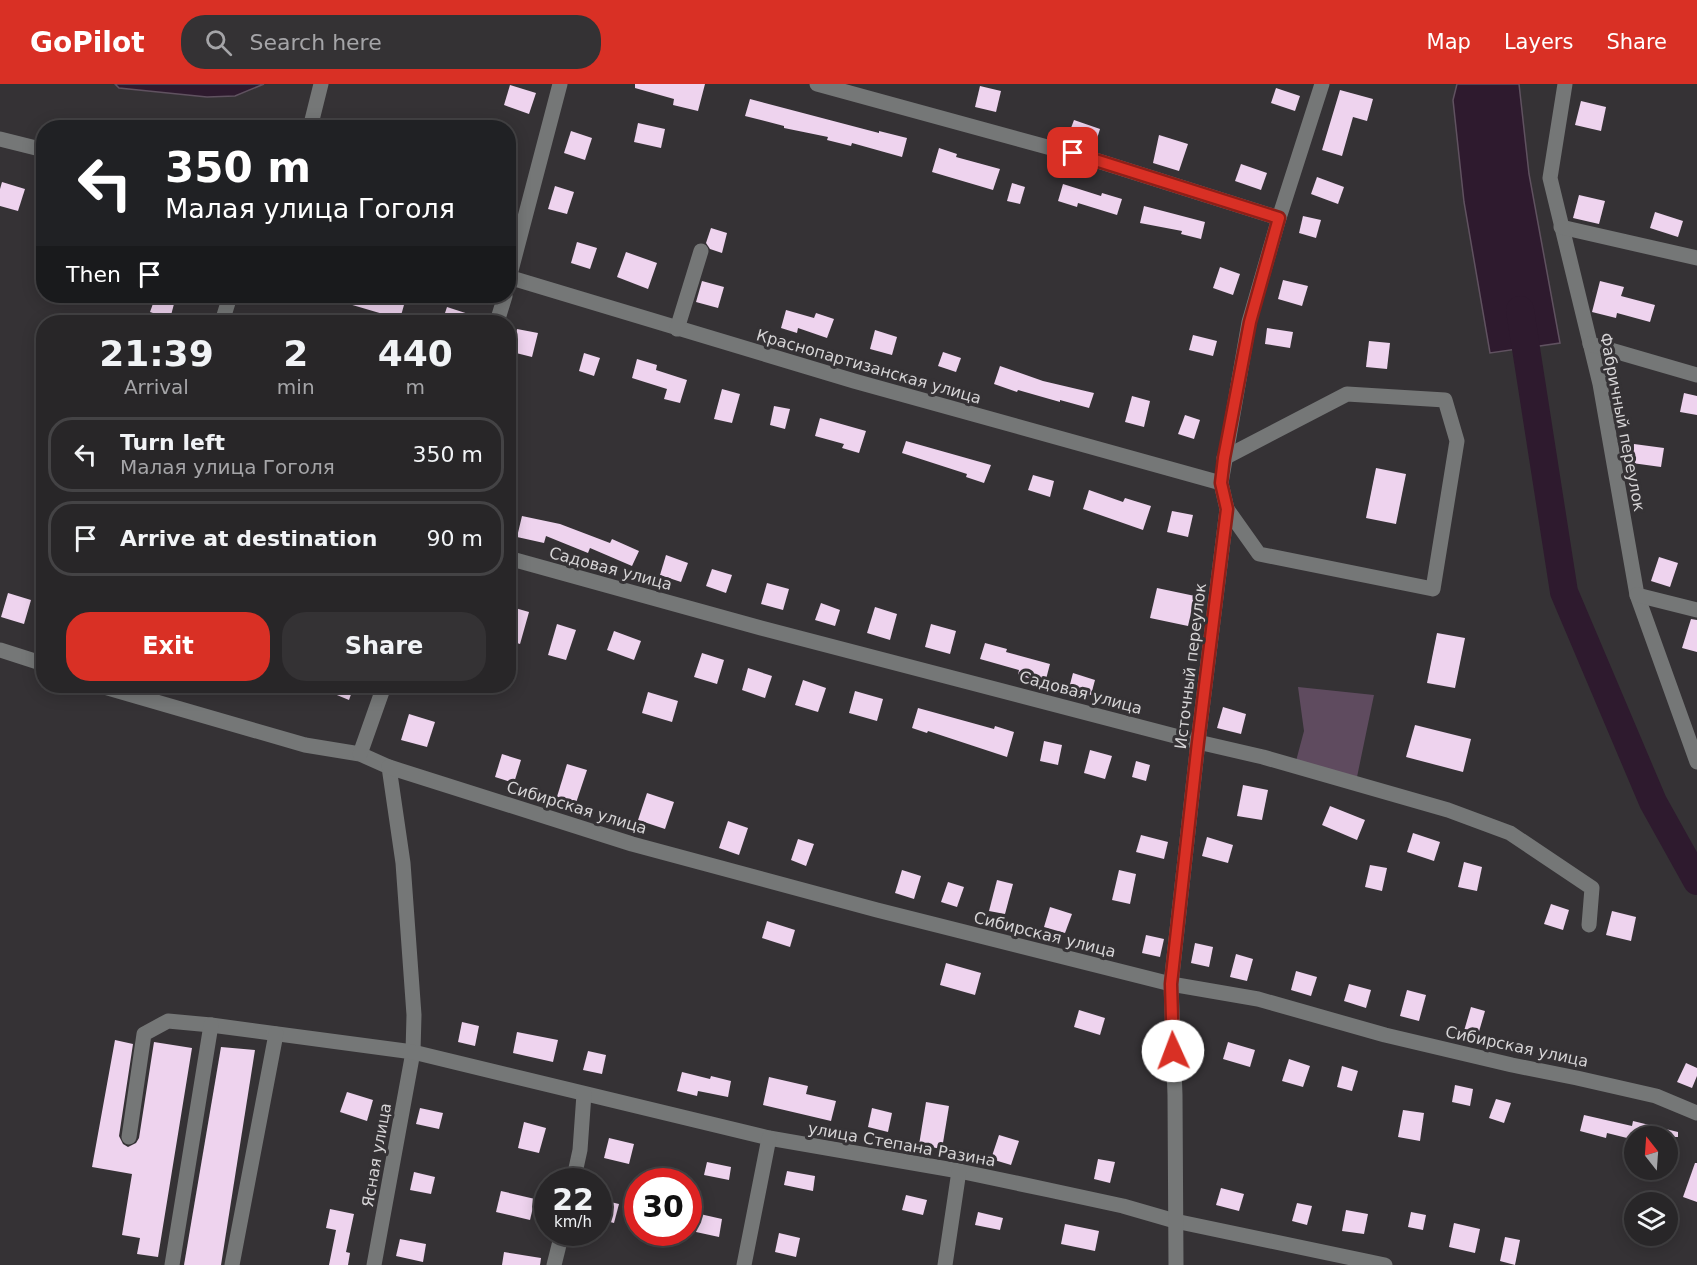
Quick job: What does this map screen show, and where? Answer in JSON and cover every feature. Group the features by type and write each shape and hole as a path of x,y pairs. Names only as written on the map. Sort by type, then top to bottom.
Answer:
{"street":[{"path":"312,120 321,84"},
{"path":"516,252 560,84"},
{"path":"817,84 1095,160 1279,218"},
{"name":"Источный переулок","path":"1176,1265 1175,1095 1171,984 1227,509 1221,483 1224,458 1250,322 1279,218 1322,84"},
{"name":"Фабричный переулок","path":"1565,84 1550,178 1600,384 1637,595 1697,762"},
{"path":"0,139 36,148"},
{"path":"1561,227 1697,258"},
{"path":"677,329 701,251"},
{"name":"Краснопартизанская улица","path":"516,281 866,384 1221,483"},
{"path":"1590,344 1697,375"},
{"path":"1224,458 1347,394 1445,400 1457,441 1433,589 1259,554 1227,509"},
{"name":"Садовая улица","path":"516,560 750,625 1263,757 1448,810 1510,833 1592,888 1589,925"},
{"path":"1637,595 1697,610"},
{"path":"0,650 36,660"},
{"name":"Сибирская улица","path":"125,693 304,745 360,754 389,767 632,844 877,910 1171,984 1258,999 1385,1035 1656,1096 1697,1113"},
{"path":"360,754 382,693"},
{"name":"Ясная улица","path":"374,1265 413,1052 414,1015 403,863 389,767"},
{"name":"улица Степана Разина","path":"129,1137 144,1034 168,1021 211,1025 413,1052 769,1138 959,1171 1123,1206 1175,1221 1385,1265"},
{"path":"172,1265 211,1025"},
{"path":"232,1265 276,1034"},
{"path":"576,1168 580,1150 584,1094"},
{"path":"744,1265 769,1138"},
{"path":"945,1265 959,1171"},
{"path":"554,1265 558,1246"}],"shaded area":[{"path":"115,84 264,84 235,96 207,97 119,88"},
{"path":"1457,84 1519,84 1529,174 1560,343 1490,353 1464,202 1453,100"},
{"path":"1298,687 1374,695 1357,777 1296,761 1304,731"}],"building":[{"path":"635,84 705,84 698,111 673,105 674,99 635,88"},
{"path":"510,85 536,93 529,114 504,105"},
{"path":"980,86 1001,91 996,112 975,107"},
{"path":"1276,88 1300,96 1295,111 1271,103"},
{"path":"1340,90 1373,99 1367,121 1353,117 1342,156 1322,150"},
{"path":"750,99 879,133 879,131 907,138 902,157 852,143 851,146 827,140 828,137 784,128 784,126 745,116"},
{"path":"1581,101 1606,107 1601,131 1575,125"},
{"path":"1074,120 1100,129 1095,145 1068,136"},
{"path":"638,123 665,129 661,148 634,142"},
{"path":"571,131 592,138 585,160 564,153"},
{"path":"1159,135 1188,144 1179,171 1153,163"},
{"path":"939,148 957,154 956,157 1000,169 993,190 932,172"},
{"path":"1241,164 1267,173 1261,190 1235,181"},
{"path":"1317,177 1344,187 1338,204 1311,194"},
{"path":"2,182 25,189 18,211 0,206"},
{"path":"1012,183 1025,187 1020,204 1007,201"},
{"path":"1063,184 1101,196 1102,193 1122,199 1117,215 1078,203 1077,207 1058,201"},
{"path":"555,186 574,192 567,214 548,209"},
{"path":"1579,195 1605,201 1599,224 1573,218"},
{"path":"1144,206 1205,222 1201,239 1181,234 1182,231 1140,223"},
{"path":"1655,212 1683,221 1678,237 1650,228"},
{"path":"1303,216 1321,220 1316,238 1299,233"},
{"path":"711,228 727,233 722,253 710,249 706,243"},
{"path":"577,242 597,248 590,269 571,263"},
{"path":"626,252 657,263 648,289 617,277"},
{"path":"1220,267 1240,274 1233,295 1213,288"},
{"path":"1283,280 1308,286 1302,306 1278,299"},
{"path":"702,281 724,287 718,308 696,302"},
{"path":"1600,281 1624,287 1621,296 1655,305 1650,322 1617,313 1616,318 1592,312"},
{"path":"153,303 174,304 171,315 150,312"},
{"path":"346,303 405,303 401,315 386,315"},
{"path":"447,307 472,315 444,315"},
{"path":"786,310 814,318 816,313 834,319 827,338 798,328 797,333 781,328"},
{"path":"1267,328 1293,332 1290,348 1265,344"},
{"path":"517,329 538,333 532,357 516,353"},
{"path":"875,330 897,337 892,355 870,349"},
{"path":"1193,335 1217,341 1213,356 1189,350"},
{"path":"1369,341 1390,343 1387,369 1366,367"},
{"path":"943,352 961,358 956,372 938,366"},
{"path":"584,353 600,358 594,376 579,371"},
{"path":"637,359 657,365 656,370 687,380 680,403 664,399 667,389 632,378"},
{"path":"1000,366 1043,381 1094,393 1089,408 1018,390 1017,392 994,384"},
{"path":"722,389 740,394 732,423 714,419"},
{"path":"1684,393 1697,396 1697,415 1680,412"},
{"path":"1132,396 1150,401 1144,427 1125,422"},
{"path":"774,406 790,409 785,429 770,425"},
{"path":"1185,415 1200,420 1194,439 1178,434"},
{"path":"820,418 866,431 859,453 842,448 844,444 815,436"},
{"path":"906,441 991,465 984,483 966,477 967,474 902,453"},
{"path":"1634,444 1664,448 1661,467 1632,463"},
{"path":"1376,468 1406,474 1396,524 1366,518"},
{"path":"1033,475 1054,481 1050,497 1028,490"},
{"path":"1089,490 1123,502 1125,498 1151,506 1143,530 1083,509"},
{"path":"1172,511 1193,515 1188,537 1167,532"},
{"path":"522,516 560,524 610,543 612,539 639,551 632,566 590,548 588,553 546,536 544,543 517,537"},
{"path":"666,555 688,563 681,582 660,575"},
{"path":"1659,557 1678,563 1670,587 1651,581"},
{"path":"712,569 732,575 726,593 706,586"},
{"path":"767,583 789,589 783,610 761,604"},
{"path":"1157,588 1195,596 1188,626 1150,618"},
{"path":"8,593 31,600 24,624 1,617"},
{"path":"821,603 840,610 835,626 815,620"},
{"path":"875,607 897,614 890,640 867,633"},
{"path":"516,608 529,612 520,644 516,643"},
{"path":"1691,619 1697,620 1697,652 1682,648"},
{"path":"557,624 576,630 566,660 548,655"},
{"path":"931,624 956,631 950,654 925,647"},
{"path":"614,631 641,641 634,660 607,650"},
{"path":"1437,633 1465,638 1455,688 1427,683"},
{"path":"985,643 1007,649 1006,652 1050,664 1045,683 1018,675 1019,670 980,659"},
{"path":"702,653 724,660 717,684 694,677"},
{"path":"748,668 772,676 765,698 742,690"},
{"path":"1073,673 1095,680 1091,695 1069,688"},
{"path":"803,680 826,688 818,712 795,705"},
{"path":"855,691 883,699 877,721 849,713"},
{"path":"648,692 678,701 672,722 642,713"},
{"path":"332,693 352,693 349,700"},
{"path":"1223,707 1246,714 1241,734 1217,728"},
{"path":"918,708 994,729 995,726 1014,732 1007,757 928,731 927,733 912,728"},
{"path":"409,714 435,722 427,747 401,740"},
{"path":"1415,725 1471,739 1463,772 1406,757"},
{"path":"1044,741 1062,745 1058,765 1040,761"},
{"path":"1090,750 1112,756 1105,779 1084,773"},
{"path":"502,754 521,760 514,783 495,777"},
{"path":"1136,761 1150,765 1146,781 1132,777"},
{"path":"567,764 587,770 575,806 556,800"},
{"path":"1243,785 1268,790 1262,820 1237,816"},
{"path":"647,793 674,802 665,829 638,820"},
{"path":"1330,806 1365,820 1357,840 1322,825"},
{"path":"728,821 748,828 739,855 719,848"},
{"path":"1413,833 1440,842 1434,861 1407,852"},
{"path":"1141,835 1168,842 1164,859 1136,852"},
{"path":"1207,837 1233,845 1228,863 1202,856"},
{"path":"798,839 814,844 806,866 791,860"},
{"path":"1464,862 1482,867 1477,891 1458,887"},
{"path":"1370,865 1387,868 1382,891 1365,887"},
{"path":"902,870 921,876 914,899 895,893"},
{"path":"1119,870 1136,874 1130,904 1112,900"},
{"path":"997,880 1013,884 1005,914 989,911"},
{"path":"948,882 964,887 957,907 941,902"},
{"path":"1551,904 1569,910 1563,930 1544,924"},
{"path":"1050,907 1072,914 1065,933 1044,927"},
{"path":"1612,911 1636,917 1631,941 1606,935"},
{"path":"767,921 795,930 790,947 762,938"},
{"path":"1146,935 1164,939 1160,957 1142,953"},
{"path":"1195,943 1213,947 1209,967 1191,963"},
{"path":"1236,954 1253,959 1247,981 1230,977"},
{"path":"946,963 981,973 975,995 940,985"},
{"path":"1296,971 1317,977 1311,996 1291,990"},
{"path":"1349,984 1371,990 1366,1008 1344,1001"},
{"path":"1407,990 1426,995 1419,1021 1400,1016"},
{"path":"1471,1007 1485,1011 1478,1035 1464,1031"},
{"path":"1079,1010 1105,1018 1100,1035 1074,1027"},
{"path":"462,1022 479,1026 475,1046 458,1042"},
{"path":"517,1032 558,1040 553,1062 513,1053"},
{"path":"115,1040 133,1044 119,1136 123,1144 128,1147 136,1143 139,1138 154,1042 192,1048 158,1257 137,1254 140,1238 122,1235 132,1174 92,1167"},
{"path":"1228,1042 1255,1050 1250,1067 1223,1059"},
{"path":"221,1047 255,1050 221,1265 184,1265"},
{"path":"588,1051 606,1055 602,1074 583,1070"},
{"path":"1289,1059 1310,1066 1303,1087 1282,1081"},
{"path":"1686,1063 1697,1068 1697,1076 1692,1088 1677,1082"},
{"path":"1342,1066 1358,1071 1352,1091 1337,1087"},
{"path":"682,1072 710,1079 711,1076 731,1081 728,1097 698,1091 697,1096 677,1091"},
{"path":"769,1077 808,1086 806,1094 836,1101 831,1121 763,1105"},
{"path":"1455,1085 1473,1089 1470,1106 1452,1102"},
{"path":"347,1092 373,1100 367,1121 340,1112"},
{"path":"1496,1099 1511,1103 1504,1123 1489,1118"},
{"path":"926,1102 949,1106 942,1149 919,1145"},
{"path":"420,1108 443,1113 439,1129 416,1124"},
{"path":"872,1108 892,1113 888,1132 868,1127"},
{"path":"1403,1110 1424,1113 1420,1141 1398,1137"},
{"path":"1584,1115 1632,1126 1624,1126 1624,1137 1607,1133 1606,1138 1580,1131"},
{"path":"1633,1121 1653,1126 1632,1126"},
{"path":"524,1122 546,1128 539,1153 518,1148"},
{"path":"999,1135 1019,1141 1011,1165 991,1159"},
{"path":"609,1138 634,1144 629,1164 604,1158"},
{"path":"1098,1159 1115,1162 1110,1183 1094,1179"},
{"path":"707,1162 731,1167 729,1180 704,1175"},
{"path":"1695,1163 1697,1163 1697,1202 1683,1197"},
{"path":"787,1171 815,1176 813,1191 784,1185"},
{"path":"414,1172 435,1177 431,1194 410,1190"},
{"path":"1221,1188 1244,1194 1239,1211 1216,1205"},
{"path":"501,1191 534,1199 530,1220 496,1212"},
{"path":"906,1195 927,1200 923,1215 902,1210"},
{"path":"612,1202 619,1204 614,1223 612,1222"},
{"path":"1297,1203 1312,1206 1307,1225 1292,1221"},
{"path":"330,1209 354,1214 346,1252 350,1253 348,1265 329,1265 336,1230 326,1228"},
{"path":"1346,1210 1368,1214 1364,1234 1342,1231"},
{"path":"978,1212 1003,1218 1000,1230 975,1225"},
{"path":"1411,1212 1426,1215 1423,1230 1408,1227"},
{"path":"702,1214 722,1219 719,1237 702,1233"},
{"path":"1454,1223 1480,1229 1475,1253 1449,1247"},
{"path":"1065,1224 1099,1231 1095,1251 1061,1244"},
{"path":"779,1233 800,1238 796,1257 775,1252"},
{"path":"1505,1237 1520,1240 1515,1265 1500,1261"},
{"path":"400,1239 426,1244 423,1262 396,1256"},
{"path":"504,1252 541,1258 540,1265 502,1265"}],"waterway":[{"path":"1520,310 1564,592 1653,802 1697,881"}],"route":[{"path":"1073,153 1279,218 1250,322 1224,458 1221,483 1227,509 1171,984 1173,1051"}]}
